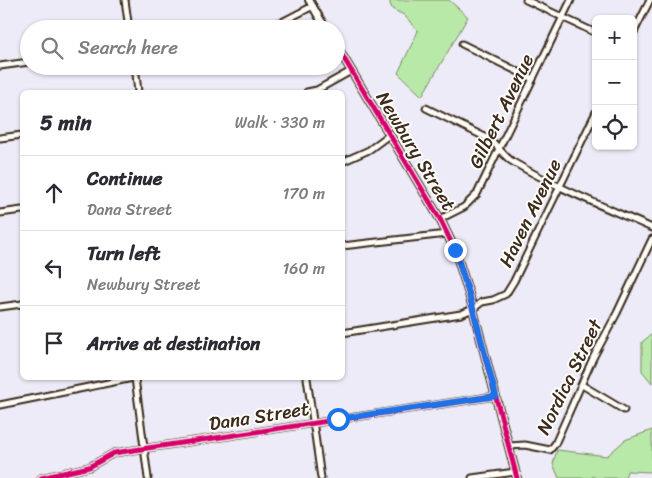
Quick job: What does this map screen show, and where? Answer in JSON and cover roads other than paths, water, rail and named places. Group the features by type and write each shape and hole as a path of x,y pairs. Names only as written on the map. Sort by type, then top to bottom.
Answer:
{"street":[{"path":"125,0 128,20"},
{"path":"526,0 592,31"},
{"name":"Gilbert Avenue","path":"440,219 464,208 473,200 571,0"},
{"path":"637,26 650,0"},
{"path":"285,20 311,3 321,20"},
{"path":"462,44 533,79"},
{"name":"Newbury Street","path":"345,61 440,219 455,250 473,309 516,475"},
{"path":"0,66 20,63"},
{"path":"345,74 351,71"},
{"path":"136,75 138,90"},
{"path":"317,90 344,75"},
{"path":"426,108 488,138 512,161 560,186 652,228"},
{"name":"Haven Avenue","path":"345,333 461,314 473,309 482,302 493,300 506,294 592,120"},
{"path":"0,138 20,135"},
{"path":"345,161 369,150 389,135"},
{"path":"0,213 20,210"},
{"path":"345,246 447,234"},
{"name":"Nordica Street","path":"509,446 525,445 550,450 555,444 593,358 620,307 652,239"},
{"path":"0,307 20,304"},
{"path":"0,405 124,380"},
{"path":"134,380 148,478"},
{"path":"307,380 321,478"},
{"path":"582,385 624,410"},
{"name":"Dana Street","path":"41,478 89,467 114,453 496,396"},
{"path":"472,478 516,475"}]}
